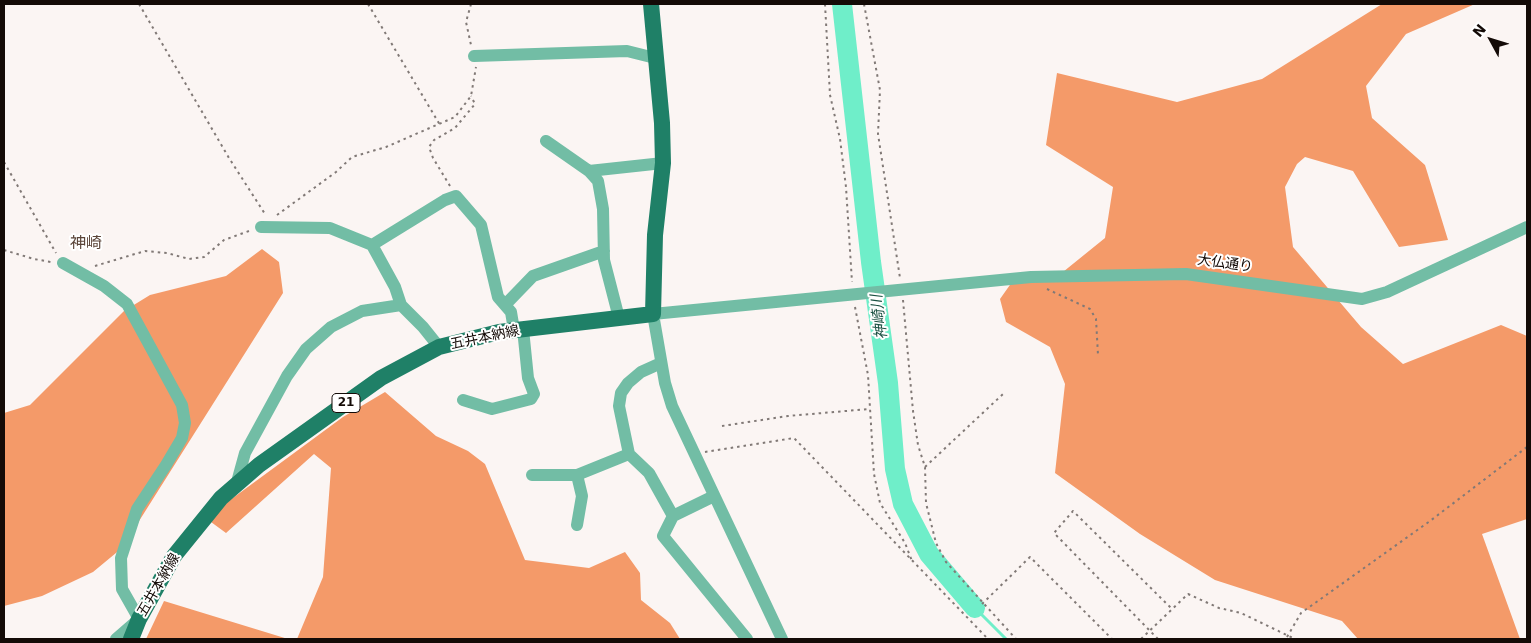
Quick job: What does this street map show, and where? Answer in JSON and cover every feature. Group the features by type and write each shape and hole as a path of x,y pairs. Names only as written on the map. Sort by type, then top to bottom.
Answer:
{"main road":[{"path":"651,4 663,163 655,235 653,314"},
{"name":"五井本納線","path":"131,639 139,619 174,556 203,518 237,482 382,378 439,347 518,330 653,314"}],"street":[{"path":"474,56 626,51 656,58"},
{"path":"546,142 589,171 598,181 603,209 604,260 618,318"},
{"path":"589,171 663,163"},
{"path":"372,245 445,200 456,196 481,225 498,297 510,312 518,330 528,378 534,394 531,399 492,409 463,400"},
{"path":"265,224 330,228 372,245 395,286 401,306 423,327 439,347"},
{"name":"大仏通り","path":"653,314 902,288 1031,277 1186,274 1362,299 1387,292 1527,227"},
{"path":"505,305 533,276 604,251"},
{"path":"62,263 104,286 127,304 182,405 185,424 182,438 137,509 121,558 122,589 139,619 116,639"},
{"path":"237,482 245,453 287,376 306,349 316,339 347,317 362,311 401,306"},
{"path":"653,314 661,363 672,406 693,454 782,639"},
{"path":"661,363 641,372 628,383 622,393 620,417 629,454 649,473 673,516"},
{"path":"532,474 577,475 629,454"},
{"path":"577,475 582,496 577,526"},
{"path":"714,496 673,516 663,536 747,639"}],"path":[{"path":"140,4 265,224"},
{"path":"368,4 440,125"},
{"path":"91,268 145,251 167,253 190,259 204,257 224,240 265,224 336,172 352,157 386,147 455,117 471,96 477,70 466,22 471,4"},
{"path":"864,4 880,90 878,134 892,237 902,288 913,411 918,445 925,467 926,503 936,543 946,562 982,604 1016,639"},
{"path":"456,196 433,158 430,146 434,140 455,128 475,104 471,96"},
{"path":"4,162 62,263"},
{"path":"4,250 34,260 62,263"},
{"path":"1031,277 1040,285 1090,309 1096,319 1098,356"},
{"path":"925,467 1002,394"},
{"path":"722,426 788,416 870,409"},
{"path":"693,454 794,438 988,639"},
{"path":"1287,637 1301,613 1430,521 1527,446"},
{"path":"1158,639 1054,533 1073,510 1172,609"},
{"path":"982,604 1030,557 1112,639"},
{"path":"1141,639 1188,594 1219,608 1241,613 1287,637 1295,639"}],"shaded area":[{"path":"1382,4 1475,4 1406,34 1366,86 1372,118 1425,165 1448,240 1399,247 1353,171 1305,157 1297,164 1285,187 1293,247 1361,327 1403,364 1501,325 1527,336 1527,519 1482,534 1520,639 1358,639 1342,621 1215,580 1140,534 1055,473 1065,384 1050,347 1006,322 1000,299 1012,282 1058,276 1105,238 1113,187 1046,145 1057,73 1177,102 1262,79"},
{"path":"262,249 279,262 283,293 122,548 93,572 42,596 4,606 4,413 30,405 124,311 150,295 226,276"},
{"path":"385,392 436,436 468,451 485,464 525,560 589,568 625,552 640,573 641,600 670,623 680,639 297,639 323,577 331,468 314,454 226,533 211,522 222,506 343,417"},
{"path":"164,601 288,639 146,639"}],"waterway":[{"name":"神崎川","path":"842,4 871,262 888,383 895,469 903,504 929,554 975,608"},
{"path":"975,608 1006,639"}],"district":[{"name":"神崎","path":"86,244"}]}
